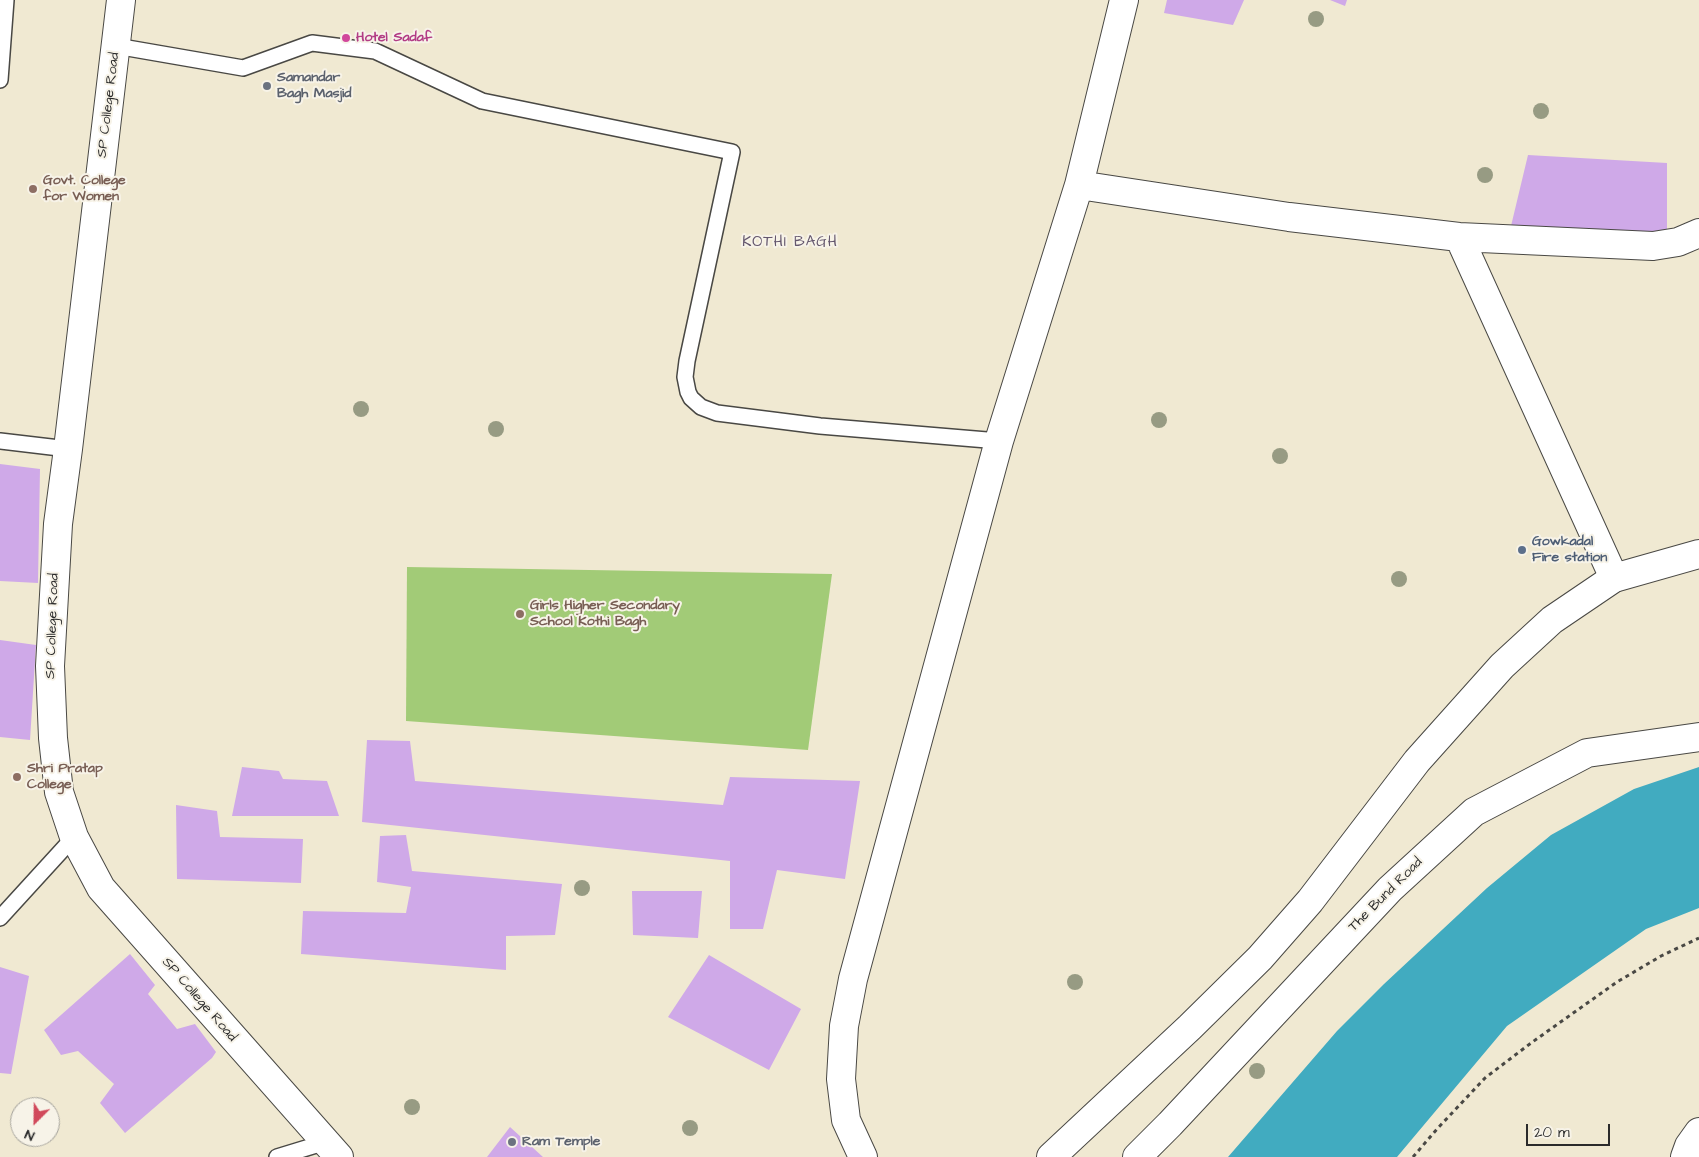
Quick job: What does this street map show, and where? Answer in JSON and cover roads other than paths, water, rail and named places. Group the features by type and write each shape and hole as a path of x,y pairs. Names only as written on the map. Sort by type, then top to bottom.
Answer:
{"street":[{"name":"SP College Road","path":"121,0 58,524 50,666 53,738 59,792 74,837 101,888 332,1150"},
{"path":"863,1157 846,1120 841,1079 844,1026 853,979 1000,441 1078,185 1124,0"},
{"path":"1078,185 1288,216 1459,237 1653,246 1678,242 1699,233"},
{"path":"1459,237 1614,578"},
{"path":"1051,1157 1190,1027 1260,958 1310,902 1416,761 1502,666 1552,620 1614,578 1699,554"},
{"name":"The Bund Road","path":"1137,1157 1177,1117 1390,889 1474,812 1587,753 1699,737"},
{"path":"1685,1157 1689,1146 1699,1132"}],"lane":[{"path":"0,80 6,0"},
{"path":"116,46 243,68 312,43 375,51 482,101 732,152 687,361 685,377 690,398 701,407 717,413 820,426 1000,441"},
{"path":"0,441 68,449"},
{"path":"0,918 74,837"},
{"path":"277,1157 332,1150"}],"water":[{"path":"1699,767 1699,908 1646,929 1507,1026 1397,1157 1228,1157 1337,1031 1384,984 1487,888 1551,835 1634,789"}],"place":[{"name":"Hotel Sadaf","path":"346,38"},
{"name":"Samandar Bagh Masjid","path":"267,86"},
{"name":"Govt. College for Women","path":"33,189"},
{"name":"Gowkadal Fire station","path":"1522,550"},
{"name":"Girls Higher Secondary School Kothi Bagh","path":"520,614"},
{"name":"Shri Pratap College","path":"17,777"},
{"name":"Ram Temple","path":"512,1142"}],"district":[{"name":"KOTHI BAGH","path":"790,243"}]}
